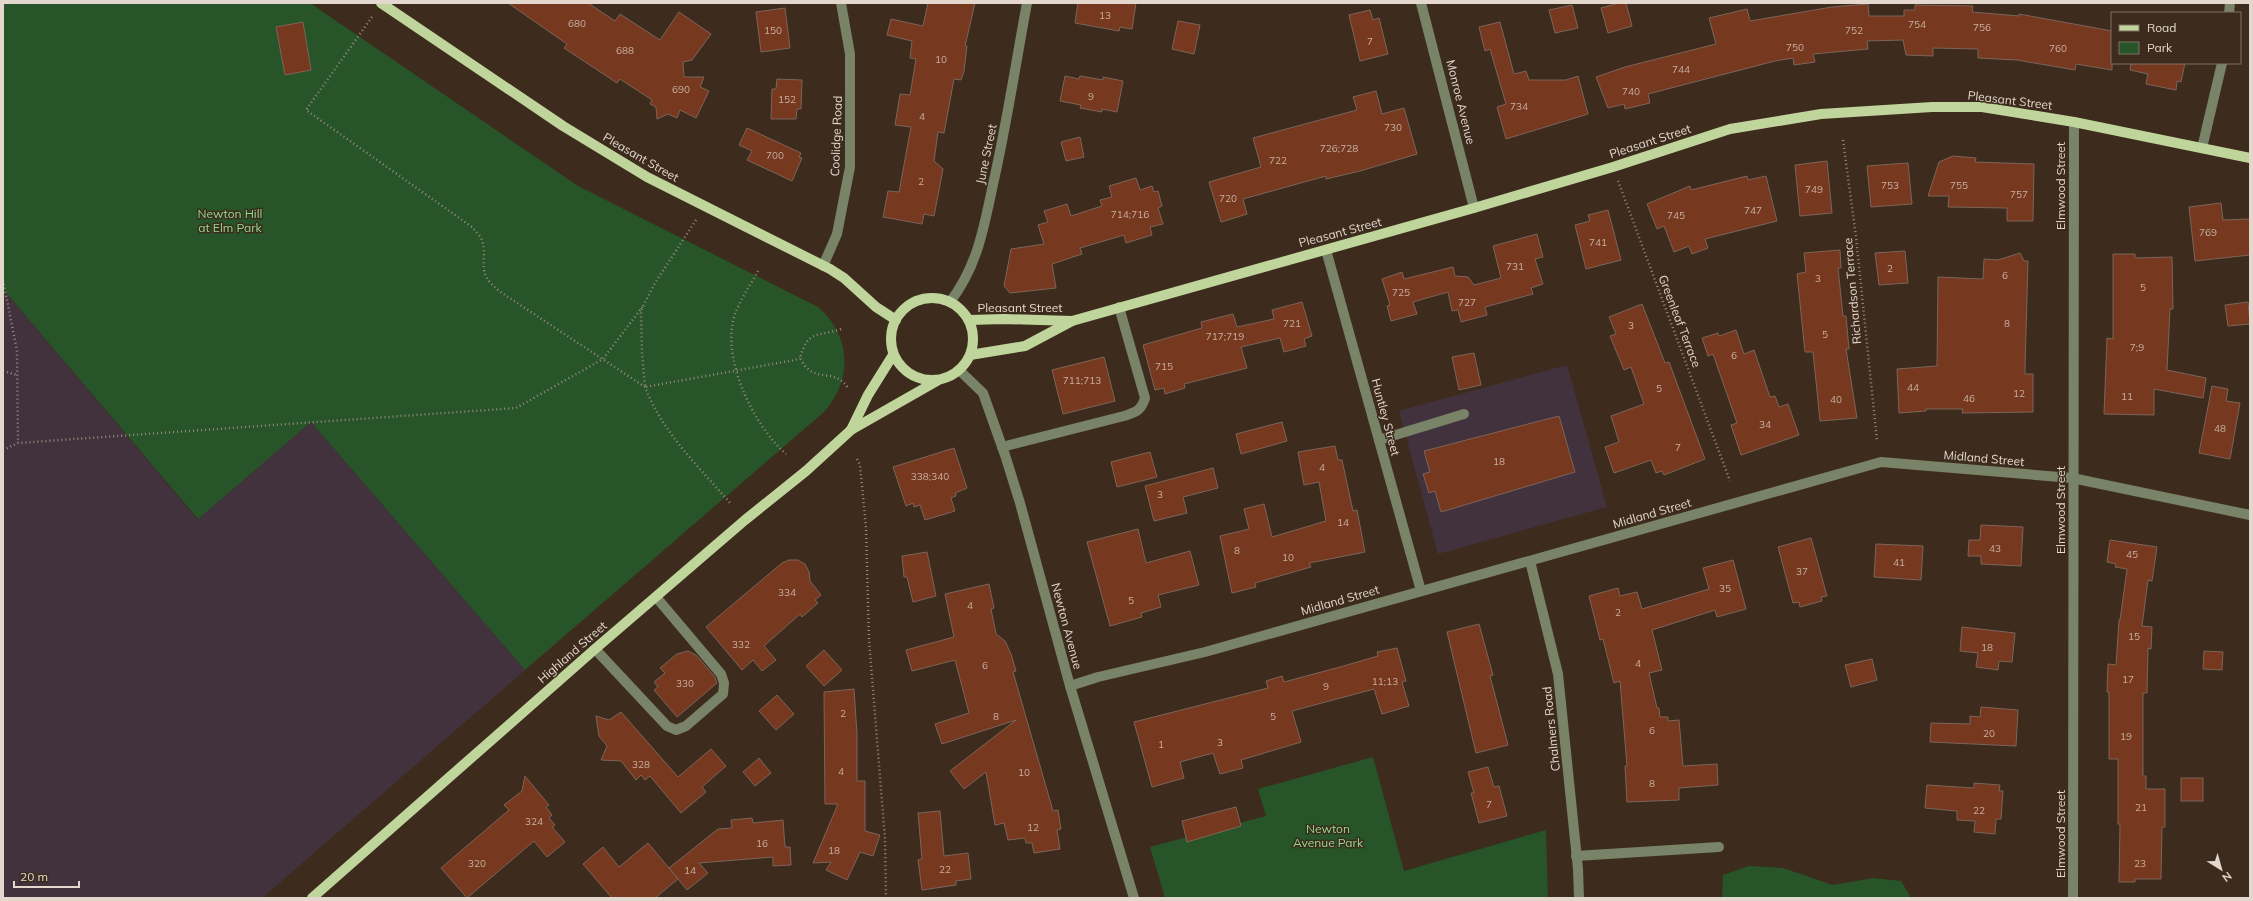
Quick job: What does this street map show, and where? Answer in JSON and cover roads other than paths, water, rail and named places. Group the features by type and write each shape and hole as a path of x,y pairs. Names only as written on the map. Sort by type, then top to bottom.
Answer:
{"main road":[{"name":"Pleasant Street","path":"382,3 563,126 646,177 844,278 862,296 896,320"},
{"name":"Pleasant Street","path":"970,355 1025,346 1072,321 1474,208 1613,167 1730,129 1821,114 1957,107 2006,110 2074,122 2250,158"},
{"path":"926,298 938,298 950,302 961,310 969,320 973,332 973,343 970,355 959,370 949,377 937,381 919,379 903,370 893,355 890,343 891,331 903,310 914,302 926,298"},
{"name":"Pleasant Street","path":"969,320 1004,318 1072,321"},
{"name":"Highland Street","path":"851,430 868,395 893,355"},
{"name":"Highland Street","path":"312,898 656,596 806,470 851,430 937,381"}],"street":[{"name":"Coolidge Road","path":"823,266 837,234 850,167 850,54 841,3"},
{"name":"June Street","path":"950,302 962,287 979,248 1003,142 1026,3"},
{"name":"Monroe Avenue","path":"1421,3 1474,208"},
{"path":"2202,148 2222,64"},
{"name":"Elmwood Street","path":"2073,898 2072,478 2074,122"},
{"name":"Huntley Street","path":"1326,250 1421,591"},
{"path":"1002,447 1124,416 1136,412 1142,408 1145,398 1119,307"},
{"name":"Newton Avenue","path":"959,370 983,392 1002,447 1020,503 1070,686 1134,898"},
{"path":"1379,440 1464,414"},
{"name":"Midland Street","path":"1070,686 1098,677 1205,652 1881,462 2072,478 2250,515"},
{"name":"Chalmers Road","path":"1530,561 1558,674 1576,856 1578,898"},
{"path":"595,649 667,726 676,730 686,726 702,713 723,694 724,684 721,674 656,596"},
{"path":"1576,856 1720,847"}],"park label":[{"name":"Newton Hill at Elm Park","path":"230,220"},
{"name":"Newton Avenue Park","path":"1328,835"}]}
